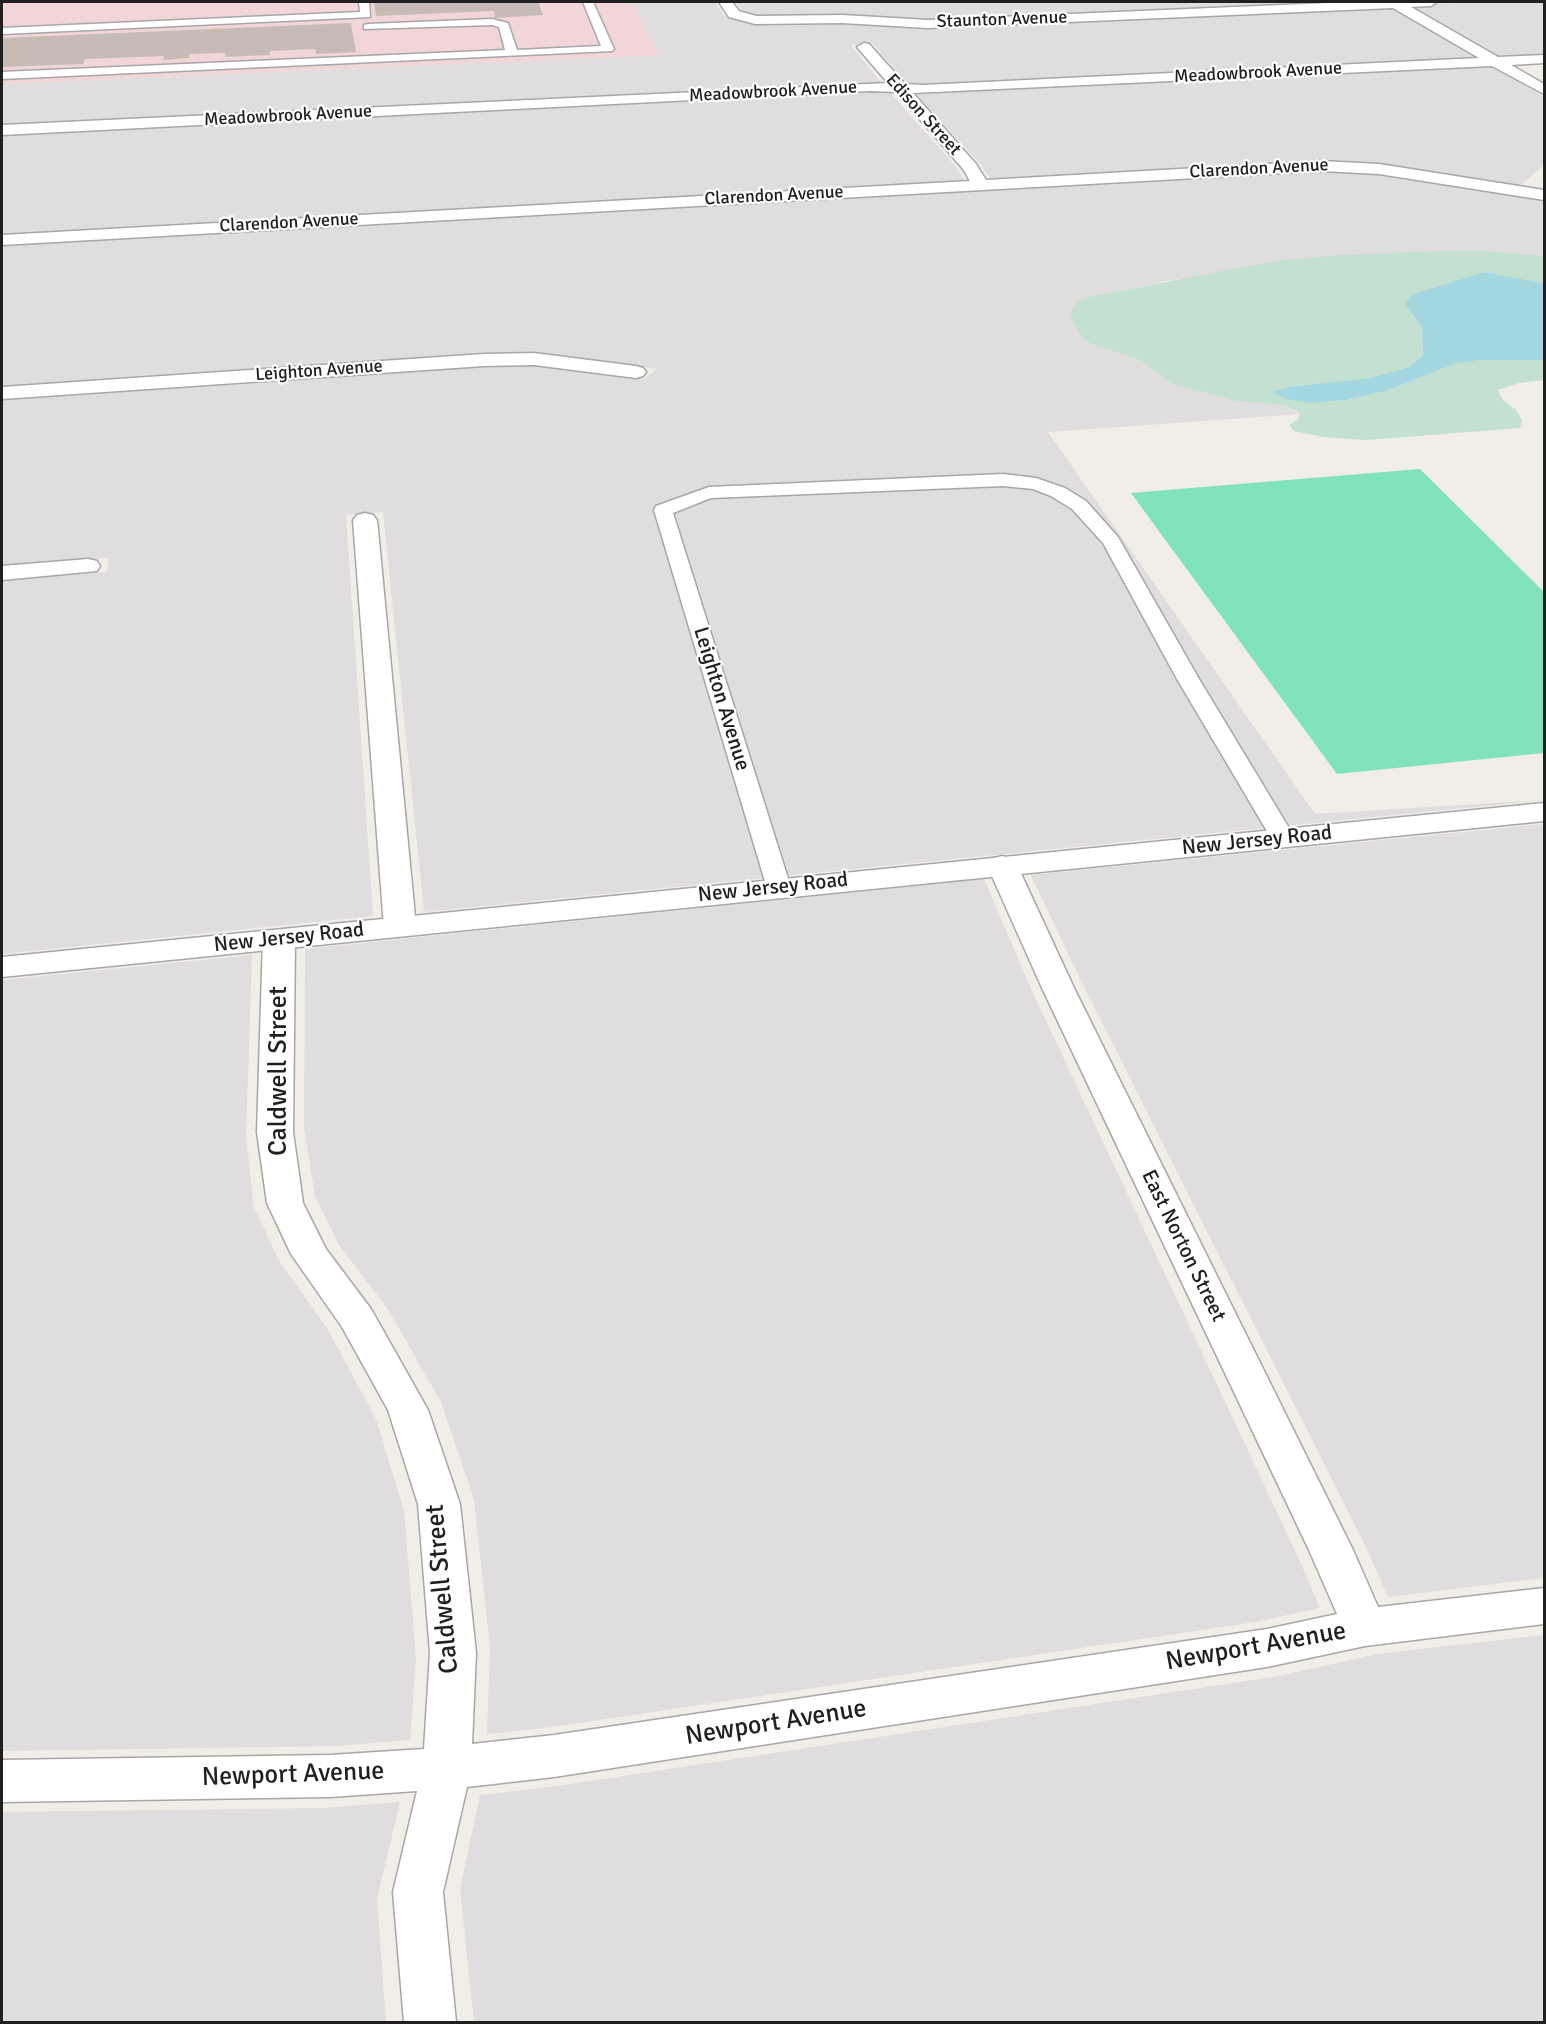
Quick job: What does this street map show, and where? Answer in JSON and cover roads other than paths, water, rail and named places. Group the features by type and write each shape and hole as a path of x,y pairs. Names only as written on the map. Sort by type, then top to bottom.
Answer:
{"street":[{"name":"Staunton Avenue","path":"726,2 734,14 755,20 842,19 928,24 1431,2"},
{"path":"1394,2 1545,90"},
{"name":"Edison Street","path":"864,47 969,167 981,185"},
{"name":"Meadowbrook Avenue","path":"2,130 1545,59"},
{"name":"Clarendon Avenue","path":"2,240 1338,165 1379,169 1545,195"},
{"path":"1527,192 1545,177"},
{"name":"Leighton Avenue","path":"2,393 484,360 534,360 636,372"},
{"path":"365,520 400,927"},
{"path":"2,573 88,566"},
{"name":"New Jersey Road","path":"2,967 1545,812"},
{"name":"East Norton Street","path":"1002,865 1058,988 1331,1550 1365,1627"},
{"name":"Caldwell Street","path":"279,939 275,1132 285,1203 310,1254 357,1318 408,1410 439,1504 453,1653 447,1768 418,1892 430,2022"},
{"name":"Newport Avenue","path":"2,1781 330,1776 447,1768 554,1756 1255,1650 1365,1627 1545,1606"}],"lane":[{"path":"364,2 371,51"},
{"path":"2,76 371,51 513,53 608,48 588,2"},
{"path":"2,31 366,15"},
{"path":"368,27 492,22 504,25 513,53"},
{"name":"Leighton Avenue","path":"779,888 663,510 709,493 1004,480 1036,484 1058,492 1079,505 1111,541 1188,679 1283,838"}],"water":[{"path":"1484,272 1544,283 1544,360 1481,360 1457,363 1386,391 1346,400 1312,403 1286,399 1272,392 1288,387 1370,378 1409,367 1423,355 1422,327 1405,304 1413,294"}]}
